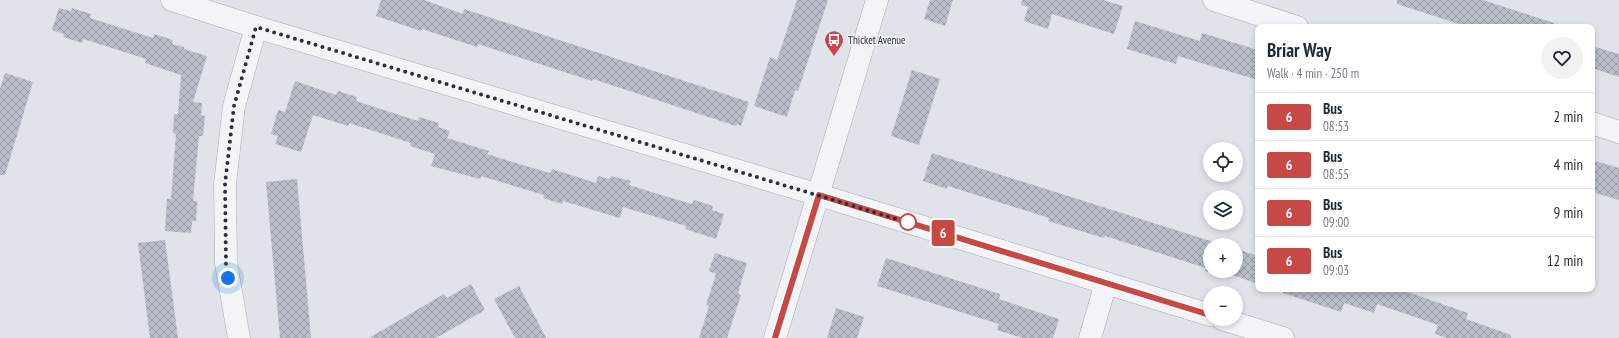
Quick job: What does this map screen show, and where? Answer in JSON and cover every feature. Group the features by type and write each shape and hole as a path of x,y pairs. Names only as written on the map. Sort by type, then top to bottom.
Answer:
{"street":[{"path":"172,0 256,27 819,195 1203,313"},
{"path":"775,338 877,0"},
{"path":"1214,0 1288,24"},
{"path":"239,338 226,264 225,184 234,106 256,27"},
{"path":"1595,124 1619,132"},
{"path":"1090,338 1106,283"},
{"path":"1243,326 1283,338"}],"building":[{"path":"381,0 424,0 463,14 464,9 749,102 741,126 737,124 736,126 593,79 592,81 478,44 477,47 376,16"},
{"path":"797,0 828,0 798,91 795,90 787,117 754,106 770,57 777,60"},
{"path":"930,0 953,0 945,26 924,19"},
{"path":"1022,0 1103,0 1123,6 1114,34 1052,14 1048,29 1024,21 1028,7 1021,5"},
{"path":"1397,0 1483,0 1554,23 1459,24 1397,4"},
{"path":"59,8 71,11 72,8 91,14 90,18 153,38 154,34 173,40 172,44 207,56 193,102 202,103 201,115 205,116 203,136 199,136 193,201 197,201 196,221 192,221 191,233 165,231 167,199 171,199 176,134 173,133 174,114 178,114 181,75 145,63 146,59 115,49 83,39 82,43 63,37 64,34 52,30"},
{"path":"1135,21 1200,41 1202,33 1255,49 1255,79 1178,56 1176,64 1127,49"},
{"path":"1595,47 1619,54 1619,77 1595,69"},
{"path":"912,70 940,79 919,145 891,136"},
{"path":"5,73 33,82 5,175 0,175 0,89"},
{"path":"295,81 336,95 338,91 357,97 356,101 418,121 419,117 439,123 438,127 450,131 447,138 489,151 487,154 519,164 550,173 552,169 596,183 598,176 610,179 611,176 631,181 629,185 661,195 692,204 694,200 713,206 712,210 724,214 716,239 685,229 686,226 623,207 620,218 563,201 562,204 543,198 544,195 481,176 480,179 431,166 435,154 410,146 411,143 349,123 348,126 313,115 301,152 275,144 278,136 271,134 278,110 285,112"},
{"path":"932,153 1203,239 1203,267 1105,236 1104,238 1048,221 1049,218 948,186 947,189 923,181"},
{"path":"1595,161 1619,168 1619,200 1595,193"},
{"path":"297,179 311,338 280,338 266,182"},
{"path":"165,240 178,338 150,338 138,243"},
{"path":"1243,251 1255,255 1255,283 1241,278 1243,278"},
{"path":"715,253 747,263 738,293 741,295 727,338 699,338 709,306 706,305 716,274 709,271"},
{"path":"886,258 1000,294 999,299 1059,319 1053,338 1022,338 997,330 999,324 877,286"},
{"path":"471,284 485,310 436,338 369,338 444,294 447,298"},
{"path":"519,286 546,338 515,338 494,299"},
{"path":"1408,292 1468,313 1466,319 1511,335 1511,338 1447,338 1435,334 1438,325 1377,304 1374,313 1344,303 1341,312 1283,293"},
{"path":"836,308 864,317 857,338 827,338"}],"bus line":[{"name":"6","path":"775,338 819,195 1203,313"}],"place":[{"name":"Thicket Avenue","path":"834,57"}],"route":[{"path":"228,278 226,264 225,184 234,106 256,27 910,223 908,222"}]}
